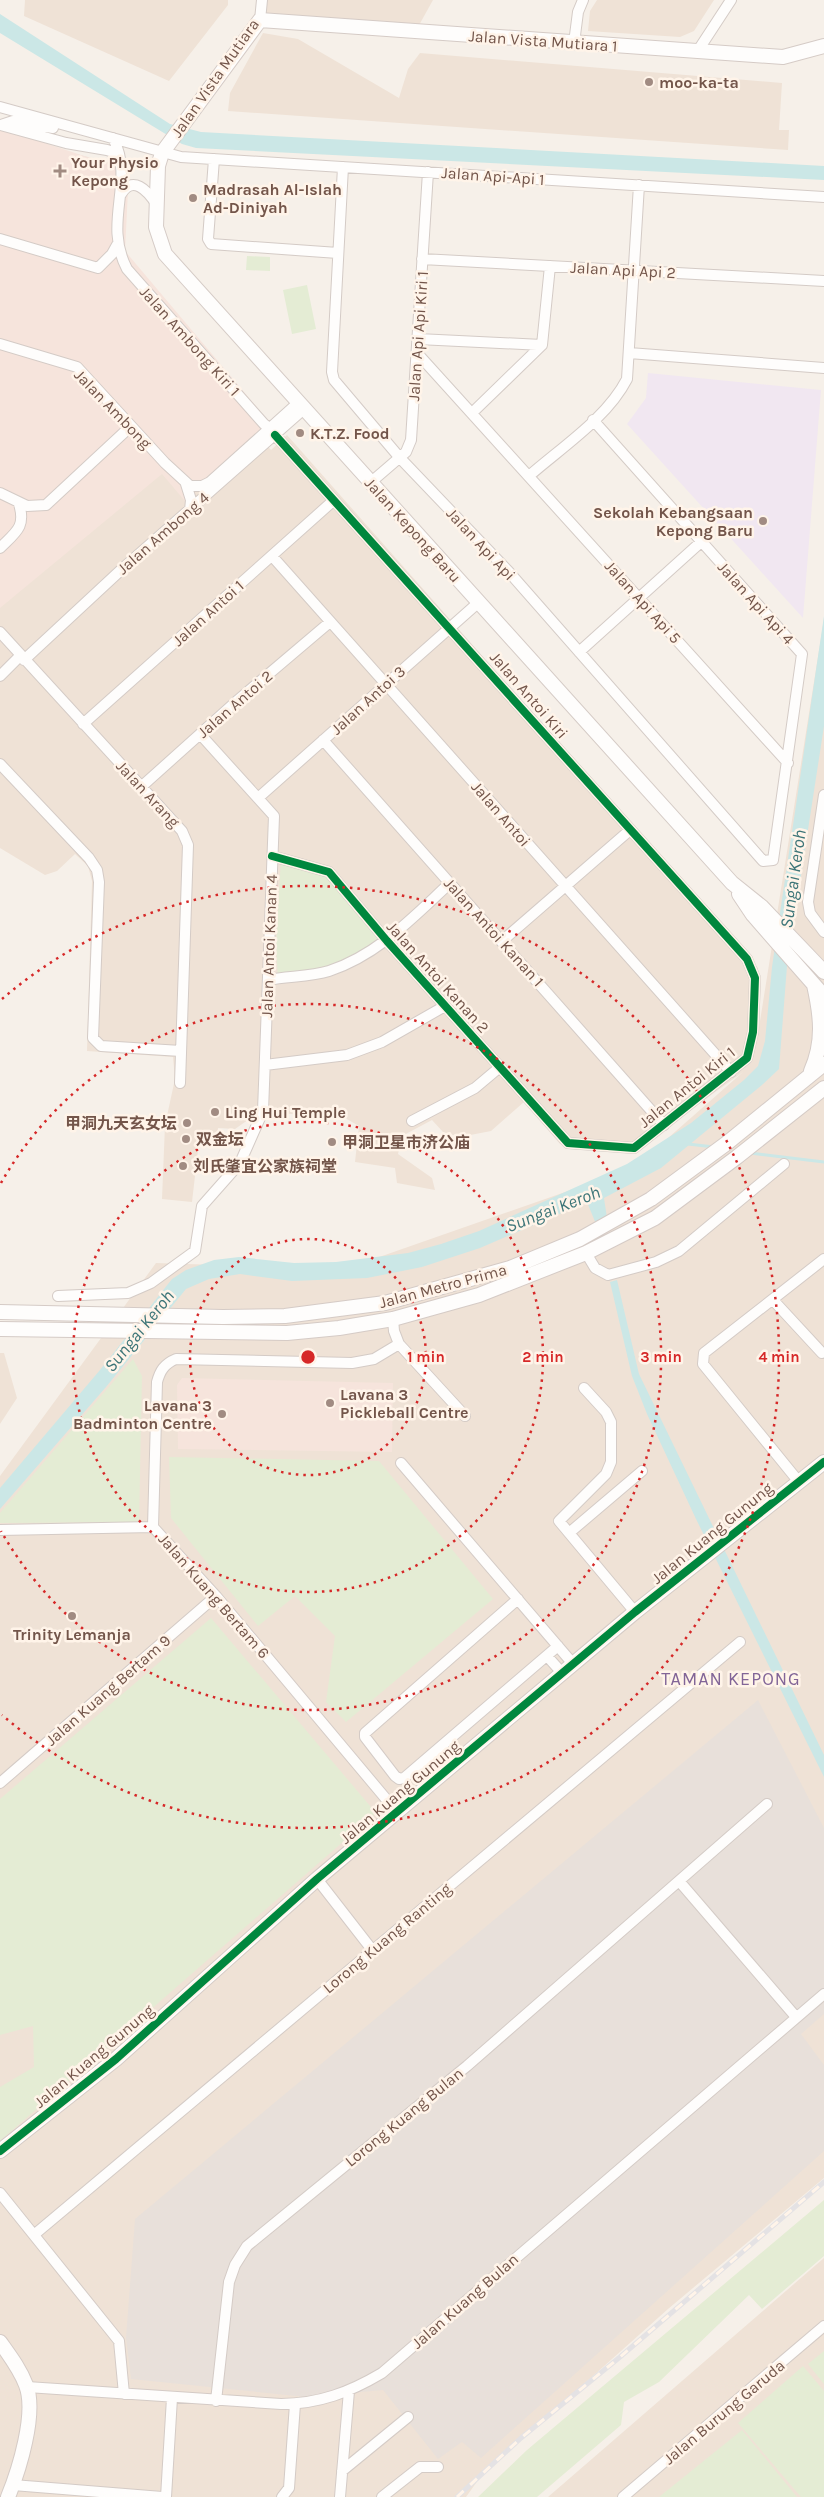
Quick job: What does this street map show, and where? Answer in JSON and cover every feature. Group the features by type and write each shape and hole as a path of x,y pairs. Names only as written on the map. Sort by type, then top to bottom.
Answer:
{"street":[{"name":"Jalan Vista Mutiara","path":"162,153 260,20 262,0"},
{"path":"574,42 578,12 583,0"},
{"path":"697,52 731,0"},
{"name":"Jalan Vista Mutiara 1","path":"260,20 783,57 824,46"},
{"path":"0,107 112,138"},
{"path":"0,125 14,121 112,138"},
{"path":"0,125 66,144 108,150 116,153 122,175"},
{"name":"Jalan Api-Api 1","path":"112,138 181,157 824,197"},
{"name":"Jalan Ambong Kiri 1","path":"112,138 122,158 122,175 118,199 117,245 121,257 135,279 264,424 274,430"},
{"name":"Jalan Kepong Baru","path":"162,153 158,166 156,227 165,254 758,911 800,969 824,996"},
{"path":"214,159 208,239 211,244 338,253"},
{"name":"Jalan Api Api","path":"343,167 332,372 334,380 400,458 509,572 763,861 773,860 788,763"},
{"name":"Jalan Api Api Kiri 1","path":"370,483 406,452 411,440 428,172"},
{"path":"118,199 123,190 132,185 140,186 148,192 157,205"},
{"path":"529,476 593,420 621,391 627,379 639,185"},
{"path":"0,239 98,268 109,258 117,245"},
{"name":"Jalan Api Api 2","path":"422,259 824,281"},
{"path":"473,412 542,345 550,266"},
{"path":"418,339 542,345"},
{"name":"Jalan Ambong","path":"0,344 77,367 186,484"},
{"name":"Jalan Api Api 5","path":"417,353 473,412 788,763"},
{"path":"629,353 824,368"},
{"name":"Jalan Ambong 4","path":"0,676 190,510 302,405"},
{"name":"Jalan Api Api 4","path":"593,420 800,651 803,658 788,763"},
{"path":"0,493 19,504 36,507 46,505 131,426"},
{"name":"Jalan Ambong 4","path":"186,484 200,487 210,482 274,430"},
{"name":"Jalan Antoi Kiri","path":"274,430 333,501 451,627 747,959 755,978"},
{"path":"186,484 191,500 190,510"},
{"name":"Jalan Antoi 1","path":"83,724 333,501"},
{"path":"0,548 21,526 22,519 19,504"},
{"path":"579,652 701,542"},
{"name":"Jalan Antoi","path":"272,556 387,684 564,887 731,1072"},
{"name":"Jalan Antoi 3","path":"258,798 479,602"},
{"name":"Jalan Antoi 2","path":"141,788 200,734 330,622"},
{"name":"Jalan Arang","path":"0,632 182,832 188,845 180,1083"},
{"name":"Jalan Antoi Kanan 4","path":"58,1296 128,1293 152,1283 195,1251 202,1206 240,1163 263,1111 274,816 200,734"},
{"name":"Jalan Antoi Kanan 1","path":"323,740 664,1125"},
{"path":"0,764 89,858 97,870 99,882 93,1038 101,1046 181,1051"},
{"path":"823,802 808,902 810,913 824,932"},
{"path":"502,941 630,830"},
{"name":"Jalan Antoi Kanan 2","path":"272,856 329,872 387,941 568,1143"},
{"path":"268,980 326,972 340,967 387,941 450,883"},
{"name":"Jalan Kepong Baru","path":"758,911 824,972"},
{"path":"808,956 824,963"},
{"name":"Jalan Antoi Kiri 1","path":"568,1143 634,1148 747,1058 753,1032 755,978"},
{"path":"807,1078 818,1056 821,1041 820,1017 814,985"},
{"path":"264,1065 347,1055 382,1042 445,1006"},
{"name":"Jalan Metro Prima","path":"0,1312 223,1317 285,1316 385,1303 510,1268 580,1239 651,1199 721,1147 824,1064"},
{"path":"412,1121 475,1088 500,1067"},
{"name":"Jalan Metro Prima","path":"0,1329 223,1334 313,1331 393,1318 479,1295 586,1253 655,1218 818,1096 824,1088"},
{"path":"586,1253 595,1268 608,1274 666,1258 679,1251 784,1164"},
{"path":"799,1482 703,1364 704,1353 824,1259"},
{"path":"773,1300 822,1353"},
{"path":"393,1318 394,1331 400,1344 465,1416"},
{"name":"Jalan Kuang Bertam 6","path":"397,1812 216,1596 153,1527 157,1382 163,1367 168,1362 176,1359 352,1363 374,1359 400,1344"},
{"path":"584,1388 606,1412 611,1422 611,1462 606,1474 559,1521 635,1612"},
{"name":"Jalan Kuang Gunung","path":"0,2150 116,2059 317,1880 635,1612 824,1462"},
{"path":"401,1463 574,1665"},
{"path":"569,1533 642,1471"},
{"path":"0,1530 153,1527"},
{"name":"Jalan Kuang Bertam 9","path":"0,1783 216,1596"},
{"path":"518,1599 368,1729 365,1737 395,1776 399,1779 404,1778 558,1646"},
{"name":"Lorong Kuang Ranting","path":"35,2234 740,1642"},
{"path":"547,1656 563,1674"},
{"name":"Lorong Kuang Bulan","path":"216,2401 229,2282 235,2265 247,2246 466,2066 767,1804"},
{"path":"317,1880 372,1950"},
{"path":"679,1881 796,2017"},
{"name":"Jalan Kuang Bulan","path":"27,2386 216,2401 295,2404 349,2391 382,2373 824,1994"},
{"path":"0,2192 119,2341 124,2394"},
{"name":"Jalan Burung Garuda","path":"624,2497 824,2326"},
{"path":"0,2342 17,2366 27,2386 28,2430 11,2491 162,2497"},
{"path":"340,2497 349,2391"},
{"path":"166,2497 172,2398"},
{"path":"282,2497 289,2488 295,2404"},
{"path":"342,2471 408,2417"},
{"path":"382,2497 420,2468 438,2467"}],"shaded area":[{"path":"25,0 228,0 228,5 169,81 24,16"},
{"path":"266,0 433,0 418,27 265,16"},
{"path":"597,0 714,0 694,31 680,37 588,31 590,11"},
{"path":"263,33 298,39 399,98 408,69 420,53 782,83 779,130 789,130 788,150 228,111 230,93"},
{"path":"0,128 129,171 125,251 271,424 185,501 162,474 0,608"},
{"path":"0,135 112,163 105,279 130,288 271,450 287,435 758,968 757,1040 824,619 824,2178 668,2309 481,2476 466,2497 0,2497 0,1476 156,1263 345,1269 634,1168 743,1072 636,1149 622,1152 560,1144 524,1102 491,1131 460,1137 443,1132 432,1120 402,1136 398,1154 432,1178 435,1190 397,1183 395,1168 355,1162 359,1126 345,1118 278,1113 255,1115 235,1129 218,1128 217,1140 199,1141 192,1202 162,1199 165,1125 175,1079 173,1057 87,1051 92,881 88,866 75,854 57,871 45,875 0,848"},
{"name":"Sekolah Kebangsaan Kepong Baru","path":"648,373 821,390 803,618 627,424 646,398"},
{"path":"0,1353 4,1353 17,1398 0,1424"},
{"path":"182,1378 393,1383 392,1452 178,1449 177,1385"},
{"path":"758,1700 824,1828 824,2014 801,2034 824,2065 824,2151 481,2458 462,2442 438,2459 383,2390 306,2397 131,2379 126,2338 135,2219"},
{"path":"824,2258 824,2497 548,2497"}],"green space":[{"path":"247,256 270,257 270,271 246,270"},
{"path":"307,285 316,329 292,334 283,290"},
{"path":"281,858 329,872 387,941 340,967 278,978 276,947"},
{"path":"133,1359 142,1376 139,1522 0,1523 0,1513"},
{"path":"169,1457 379,1461 493,1599 346,1722 326,1702 335,1636 295,1596 258,1626 171,1518"},
{"path":"211,1618 376,1813 0,2141 0,2087 34,2067 33,2026 0,2035 0,1799"},
{"path":"824,2200 824,2256 762,2309 749,2295 659,2382 624,2402 621,2425 537,2497 478,2497 527,2450"},
{"path":"824,2351 824,2384 808,2364"},
{"path":"803,2366 824,2391 824,2497 801,2497 738,2423"},
{"path":"742,2430 797,2497 659,2497"}],"water":[{"path":"0,14 170,124 201,132 824,166 824,180 196,148 182,144 0,33"},
{"name":"Sungai Keroh","path":"824,616 824,726 787,966 779,1069 661,1168 604,1198 607,1218 596,1224 587,1202 480,1248 422,1267 367,1278 292,1281 240,1274 209,1279 186,1289 106,1387 0,1509 0,1488 100,1370 172,1279 186,1270 214,1260 239,1257 294,1263 336,1262 408,1253 479,1231 627,1164 691,1123 744,1080 758,1066 765,1041 772,967"},
{"path":"617,1280 639,1374 824,1755 824,1777 696,1519 647,1414 632,1376 610,1282"}],"waterway":[{"path":"688,1144 714,1147"},
{"path":"750,1153 824,1162"}],"railway":[{"path":"457,2497 521,2438 620,2357 824,2182"}],"cycle path":[{"path":"272,856 329,872 387,941 568,1143 634,1148 747,1058 753,1032 755,978 747,959 275,435"},
{"path":"0,2151 116,2059 317,1879 635,1612 824,1462"}],"place":[{"name":"moo-ka-ta","path":"649,82"},
{"name":"Your Physio Kepong","path":"60,171"},
{"name":"Madrasah Al-Islah Ad-Diniyah","path":"193,198"},
{"name":"K.T.Z. Food","path":"300,433"},
{"name":"Sekolah Kebangsaan Kepong Baru","path":"763,521"},
{"name":"Ling Hui Temple","path":"215,1112"},
{"name":"甲洞九天玄女坛","path":"187,1123"},
{"name":"双金坛","path":"186,1139"},
{"name":"甲洞卫星市济公庙","path":"332,1142"},
{"name":"刘氏肇宜公家族祠堂","path":"183,1166"},
{"name":"Lavana 3 Pickleball Centre","path":"330,1403"},
{"name":"Lavana 3 Badminton Centre","path":"222,1414"},
{"name":"Trinity Lemanja","path":"72,1616"}],"district":[{"name":"TAMAN KEPONG","path":"731,1679"}]}
